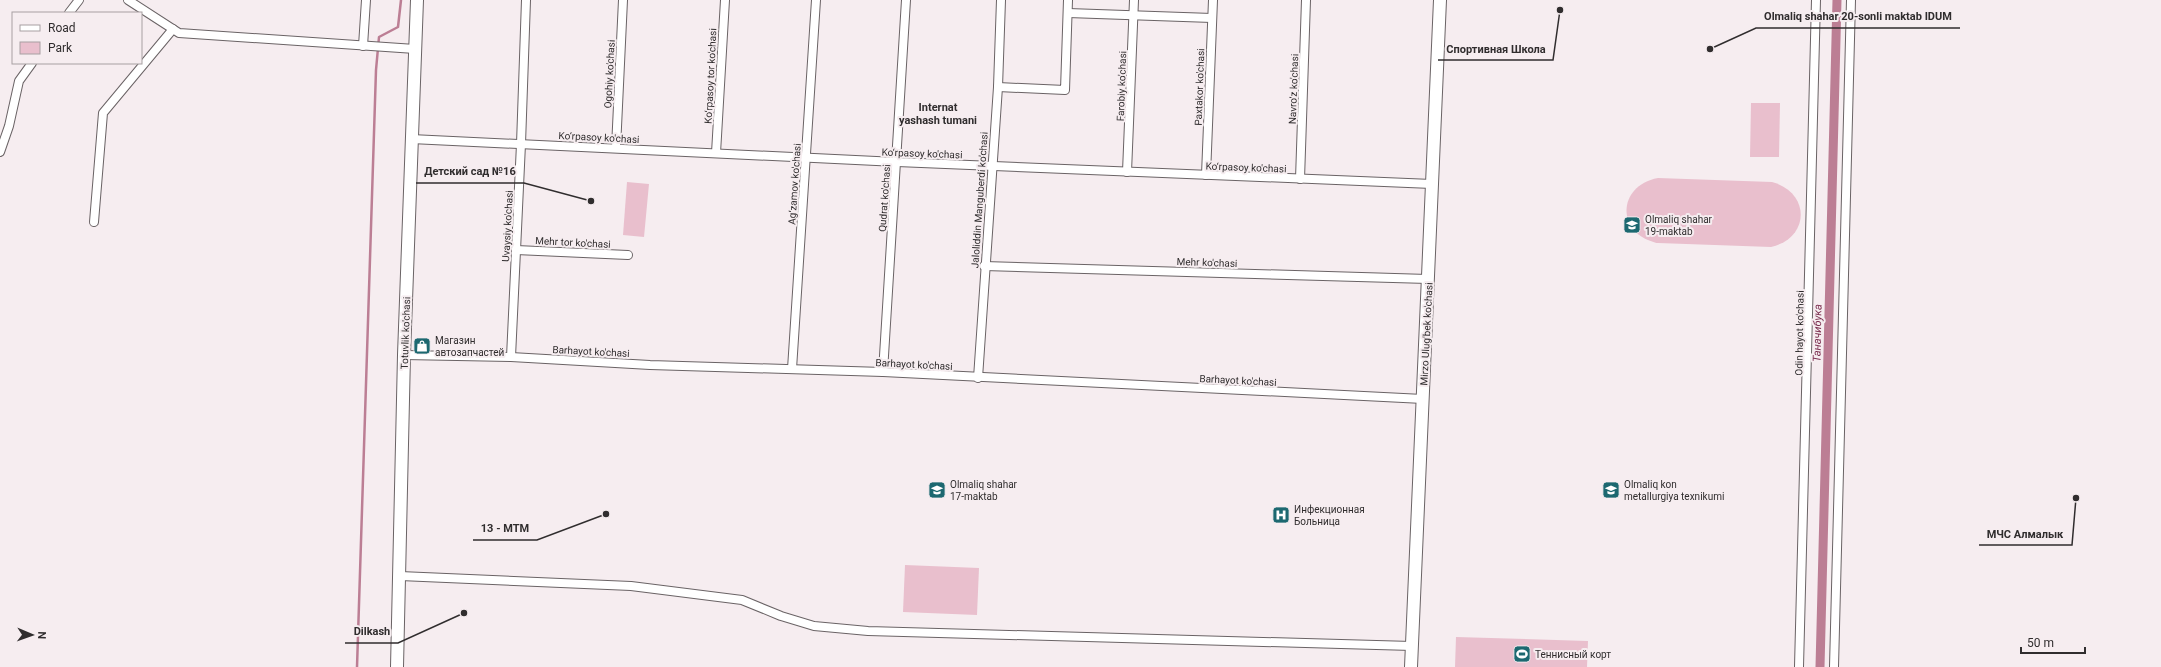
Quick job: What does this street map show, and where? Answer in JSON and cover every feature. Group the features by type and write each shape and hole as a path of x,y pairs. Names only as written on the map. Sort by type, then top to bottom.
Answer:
{"main road":[{"name":"Totuvlik ko'chasi","path":"396,667 400,576 404,355 417,0"},
{"name":"Mirzo Ulug'bek ko'chasi","path":"1411,667 1440,0"}],"street":[{"path":"70,12 79,0"},
{"path":"128,0 179,33 415,49"},
{"path":"366,0 366,46"},
{"name":"Uvaysiy ko'chasi","path":"511,357 522,144 526,0"},
{"name":"Ogohiy ko'chasi","path":"616,148 623,0"},
{"name":"Ko‘rpasoy tor ko'chasi","path":"716,153 725,0"},
{"name":"Ag‘zamov ko'chasi","path":"792,369 816,0"},
{"name":"Qudrat ko'chasi","path":"883,372 906,0"},
{"name":"Jaloliddin Manguberdi ko'chasi","path":"978,378 984,266 998,87 1001,0"},
{"path":"998,87 1065,90 1068,0"},
{"name":"Farobiy ko'chasi","path":"1127,172 1134,0"},
{"name":"Paxtakor ko'chasi","path":"1206,175 1213,0"},
{"name":"Navro‘z ko'chasi","path":"1300,179 1306,0"},
{"name":"Odin hayot ko'chasi","path":"1799,667 1816,0"},
{"path":"1834,667 1851,0"},
{"path":"1068,13 1212,18"},
{"path":"94,222 103,113 173,29"},
{"path":"0,152 10,126 19,82 31,64"},
{"name":"Ko‘rpasoy ko'chasi","path":"411,139 897,162 1432,184"},
{"name":"Mehr tor ko'chasi","path":"516,250 628,255"},
{"name":"Mehr ko'chasi","path":"984,266 1428,279"},
{"name":"Barhayot ko'chasi","path":"404,355 511,357 883,372 978,378 1423,399"},
{"path":"400,576 630,586 742,600 781,616 814,626 868,631 1412,646"}],"green space":[{"path":"1751,103 1780,103 1779,157 1750,157"},
{"path":"1658,178 1772,182 1785,188 1794,196 1799,205 1801,215 1799,225 1793,235 1784,242 1771,247 1658,243 1644,238 1634,231 1628,221 1626,210 1628,200 1634,190 1644,183"},
{"path":"627,182 649,184 644,237 623,235"},
{"path":"905,565 979,568 977,615 903,612"},
{"name":"Теннисный корт","path":"1456,637 1588,641 1587,667 1455,667"}],"waterway":[{"path":"357,667 376,70 379,37 398,27 401,0"},
{"name":"Таначибука","path":"1820,667 1837,0"}],"place":[{"name":"Спортивная Школа","path":"1560,10"},
{"name":"Olmaliq shahar 20-sonli maktab IDUM","path":"1710,49"},
{"name":"Детский сад №16","path":"591,201"},
{"name":"Olmaliq shahar 19-maktab","path":"1632,225"},
{"name":"Магазин автозапчастей","path":"422,346"},
{"name":"Olmaliq shahar 17-maktab","path":"937,490"},
{"name":"Olmaliq kon metallurgiya texnikumi","path":"1611,490"},
{"name":"МЧС Алмалык","path":"2076,498"},
{"name":"13 - MTM","path":"606,514"},
{"name":"Инфекционная Больница","path":"1281,515"},
{"name":"Dilkash","path":"464,613"},
{"name":"Теннисный корт","path":"1522,654"}],"district":[{"name":"Internat yashash tumani","path":"938,113"}]}
